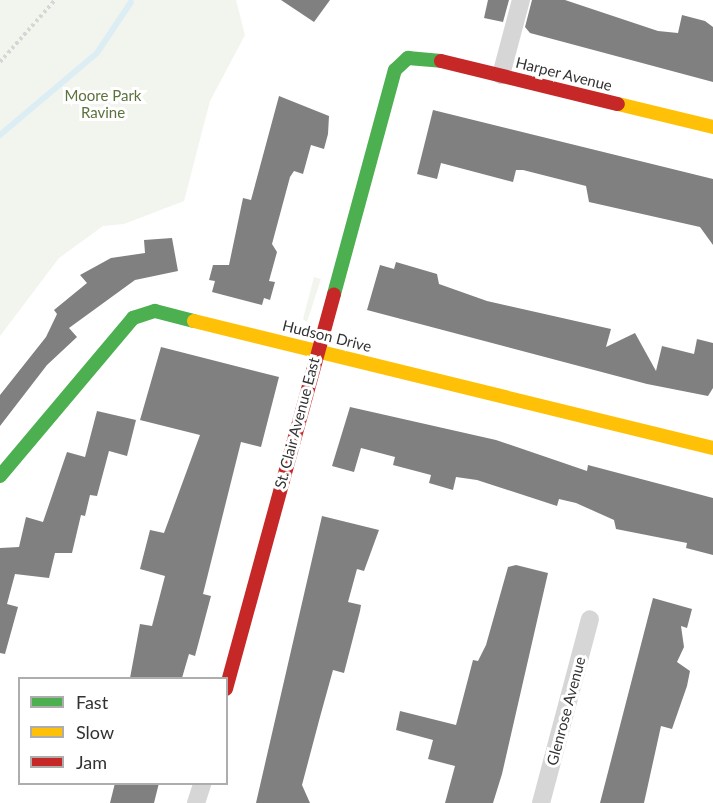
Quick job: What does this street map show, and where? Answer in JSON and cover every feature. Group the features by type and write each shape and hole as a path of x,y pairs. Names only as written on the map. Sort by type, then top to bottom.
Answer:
{"street":[{"path":"501,75 521,0"},
{"name":"Harper Avenue","path":"408,58 429,58 713,127"},
{"name":"St. Clair Avenue East","path":"228,681 386,88 408,58"},
{"name":"Hudson Drive","path":"0,476 133,318 155,311 713,448"},
{"name":"Glenrose Avenue","path":"542,803 590,619"},
{"path":"196,803 201,785"}],"path":[{"path":"0,62 55,0"}],"green space":[{"name":"Moore Park Ravine","path":"0,0 236,0 245,35 210,101 184,201 124,224 103,226 59,258 0,336"},
{"path":"314,277 321,279 307,322 303,319"}],"building":[{"path":"281,0 330,0 314,22"},
{"path":"488,0 509,0 503,22 484,18"},
{"path":"532,0 565,0 658,31 678,33 682,15 705,21 713,27 713,82 530,33 525,27"},
{"path":"279,96 329,116 328,134 324,149 311,145 303,174 294,171 290,177 272,244 277,252 269,281 275,282 270,300 264,298 262,305 212,292 215,281 209,280 213,265 229,265 243,198 251,200"},
{"path":"433,110 713,179 713,245 700,227 589,202 586,186 523,170 516,170 513,182 441,163 437,179 417,174"},
{"path":"172,238 178,271 135,280 69,328 77,337 47,365 0,426 0,395 46,337 57,314 54,310 87,283 80,275 111,258 145,253 144,240"},
{"path":"396,262 437,274 439,284 487,301 611,329 606,347 635,333 656,371 662,346 694,354 697,339 713,343 713,388 708,396 647,384 367,310 380,265 394,269"},
{"path":"161,347 279,377 261,447 241,442 203,594 211,596 195,656 189,654 182,677 130,677 140,624 152,626 165,576 140,569 150,530 164,533 200,435 140,420"},
{"path":"350,407 496,440 587,471 588,465 713,498 713,555 686,548 687,543 616,529 614,520 576,503 559,499 557,506 477,480 456,477 453,490 429,483 431,475 393,465 395,457 361,448 354,472 332,466"},
{"path":"97,411 136,420 127,456 109,451 97,496 90,495 85,516 81,515 72,553 55,553 49,578 15,574 7,604 18,607 5,654 0,653 0,548 19,547 26,517 43,522 67,452 85,457"},
{"path":"322,516 379,530 364,571 357,569 348,602 361,605 360,611 344,673 333,670 302,785 310,803 256,803"},
{"path":"516,565 548,573 502,774 493,803 445,803 455,766 428,759 433,740 396,730 400,711 456,725 473,660 478,661 486,645 508,567"},
{"path":"653,598 692,609 687,628 681,626 684,647 677,662 690,671 687,686 672,729 661,726 644,803 600,803"},
{"path":"114,785 158,785 154,803 110,803"}],"waterway":[{"path":"0,135 97,53 131,2"}],"traffic: fast":[{"path":"334,294 395,70 408,58 441,61"},
{"path":"0,476 133,318 155,311 194,321"}],"traffic: slow":[{"path":"618,104 713,127"},
{"path":"194,321 713,448"}],"traffic: jam":[{"path":"441,61 618,104"},
{"path":"228,682 334,294"}]}
